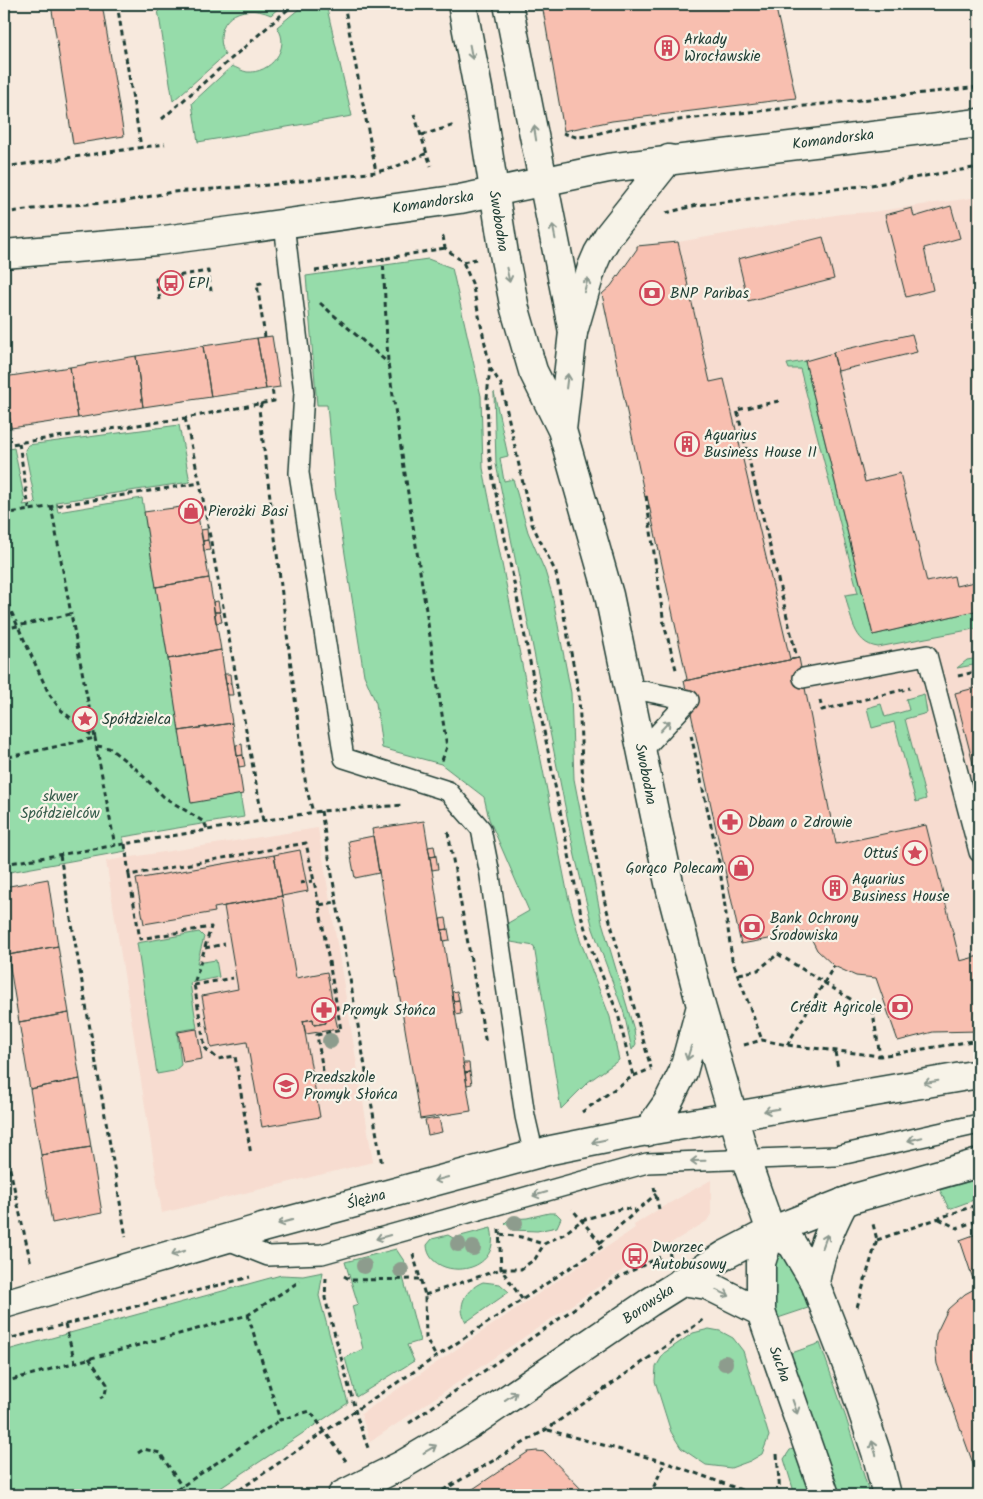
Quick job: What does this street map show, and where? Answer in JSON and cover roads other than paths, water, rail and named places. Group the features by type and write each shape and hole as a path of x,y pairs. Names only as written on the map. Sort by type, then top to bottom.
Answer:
{"street":[{"name":"Swobodna","path":"462,4 480,94 504,254 532,371 562,430 609,595 660,844 701,1006 734,1116"},
{"name":"Swobodna","path":"508,4 573,332 562,430"},
{"name":"Komandorska","path":"4,254 157,241 284,224 420,205 543,181 669,160 979,123"},
{"path":"573,332 598,253 613,229 669,160"},
{"path":"647,1132 668,1102 683,1072 701,1006"},
{"path":"887,1495 876,1452 848,1368 815,1283 792,1244 771,1231 746,1160 734,1116 979,1074"},
{"name":"Ślężna","path":"4,1304 224,1239 534,1155 734,1116"},
{"name":"Borowska","path":"342,1495 402,1465 471,1424 682,1281 771,1231 844,1202 979,1164"},
{"path":"815,1283 827,1235 844,1202"},
{"name":"Sucha","path":"771,1231 760,1263 761,1312 825,1495"},
{"path":"682,1281 707,1285 761,1312"}],"lane":[{"path":"284,224 304,393 299,473 344,758 448,791 481,829 525,1116 534,1155"},
{"path":"803,678 927,655 979,852"},
{"path":"629,688 683,702 642,751"},
{"path":"224,1239 268,1256 322,1254 647,1163 836,1156 979,1124"}],"place":[{"name":"Arkady Wrocławskie","path":"667,48"},
{"name":"EPI","path":"171,283"},
{"name":"BNP Paribas","path":"652,293"},
{"name":"Aquarius Business House II","path":"687,444"},
{"name":"Pierożki Basi","path":"191,511"},
{"name":"Spółdzielca","path":"85,719"},
{"name":"Dbam o Zdrowie","path":"730,822"},
{"name":"Ottuś","path":"915,853"},
{"name":"Gorąco Polecam","path":"741,868"},
{"name":"Aquarius Business House","path":"835,888"},
{"name":"Bank Ochrony Środowiska","path":"752,927"},
{"name":"Crédit Agricole","path":"900,1007"},
{"name":"Promyk Słońca","path":"324,1010"},
{"name":"Przedszkole Promyk Słońca","path":"286,1086"},
{"name":"Dworzec Autobusowy","path":"635,1256"}],"park label":[{"name":"skwer Spółdzielców","path":"60,804"}]}
